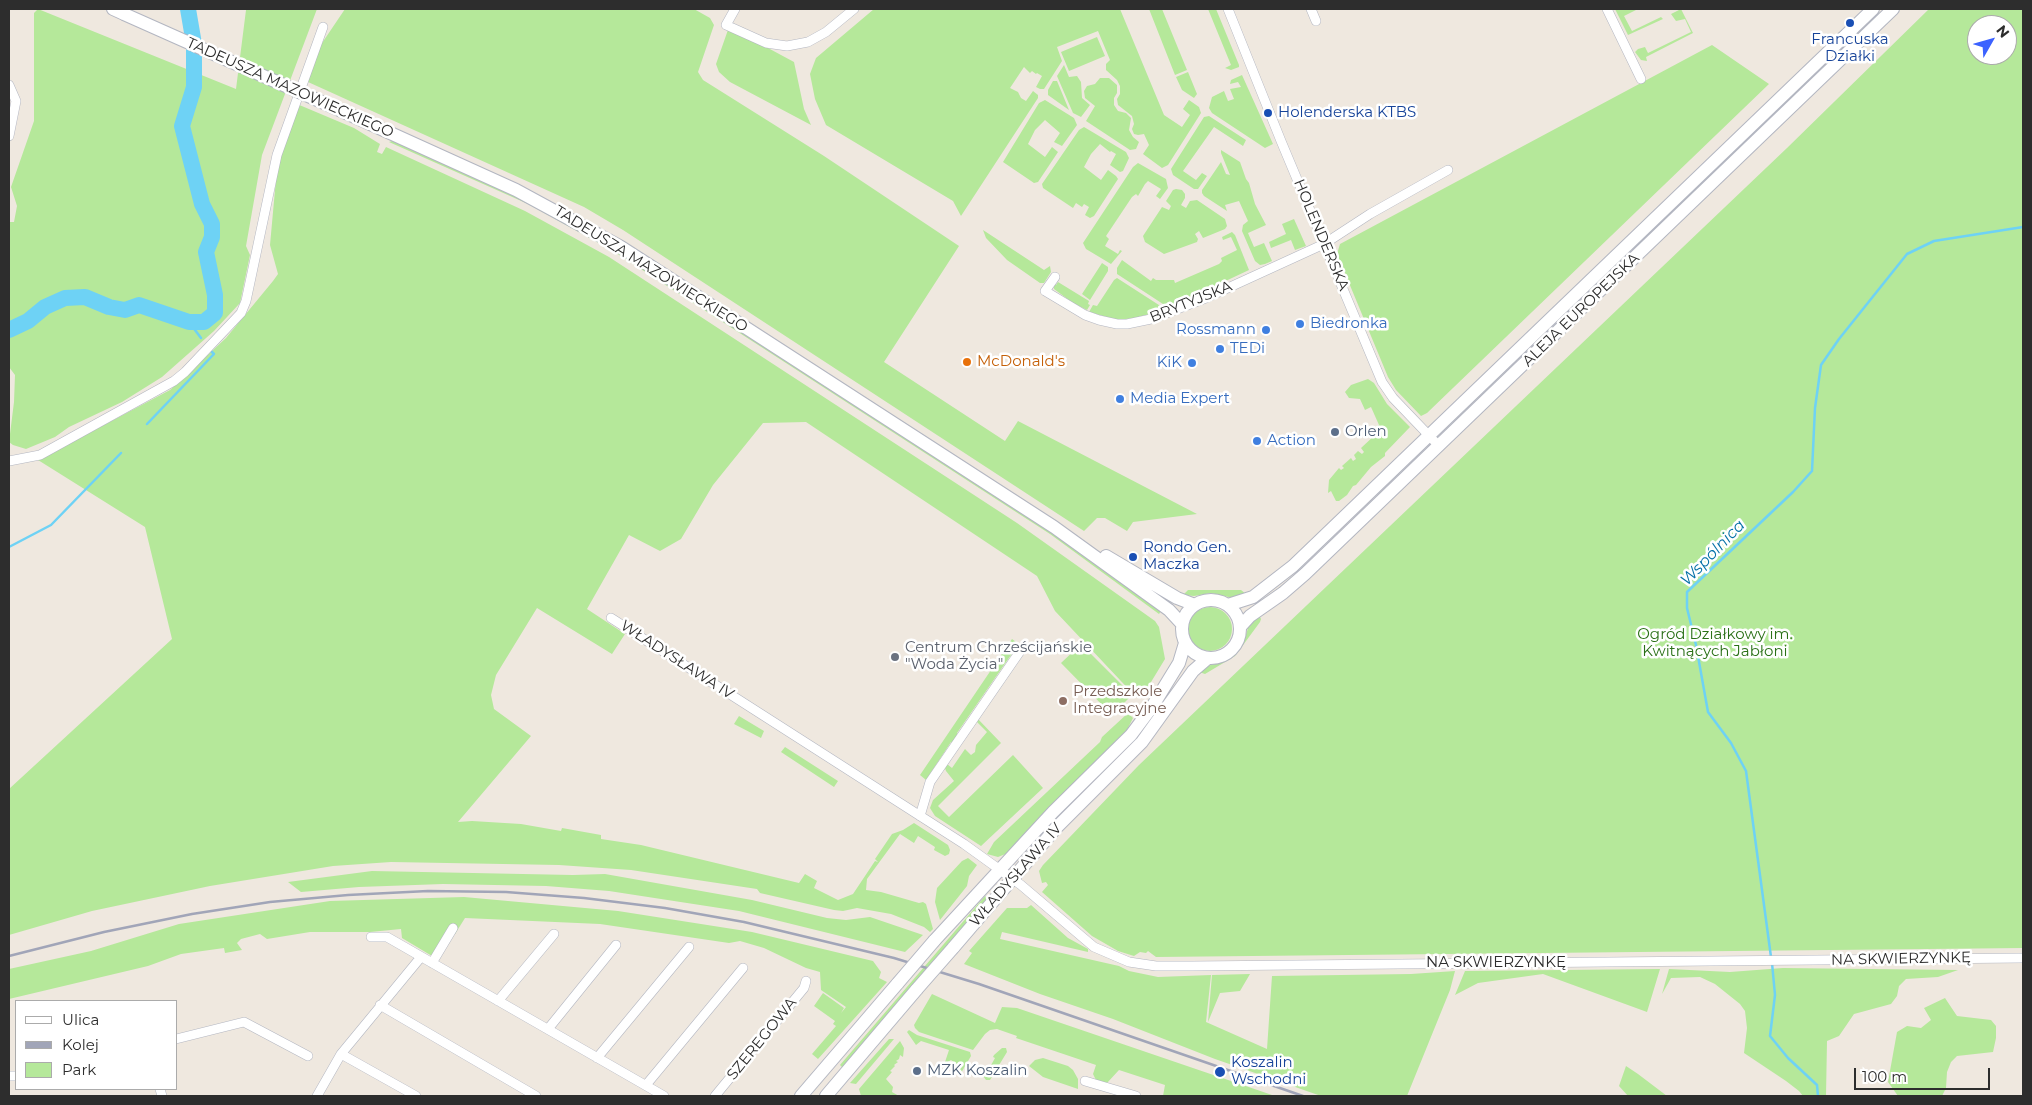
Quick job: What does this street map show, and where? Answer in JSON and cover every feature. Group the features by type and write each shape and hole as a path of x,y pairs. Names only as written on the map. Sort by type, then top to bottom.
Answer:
{"main road":[{"name":"ALEJA EUROPEJSKA","path":"1240,627 1250,616 1305,574 1893,9"},
{"name":"ALEJA EUROPEJSKA","path":"1228,605 1253,597 1286,573 1870,10"},
{"name":"TADEUSZA MAZOWIECKIEGO","path":"118,11 495,180 592,230 1054,527 1169,610 1182,624"},
{"name":"TADEUSZA MAZOWIECKIEGO","path":"1054,527 1084,542 1177,598 1195,605"},
{"path":"1212,600 1228,605 1235,612 1240,627 1238,641 1231,650 1219,657 1208,658 1195,653 1185,643 1182,633 1182,624 1187,613 1195,605 1212,600"},
{"name":"WŁADYSŁAWA IV","path":"808,1094 934,941 1047,818 1136,729 1179,663 1185,643"},
{"name":"WŁADYSŁAWA IV","path":"826,1096 1060,824 1142,742 1193,671 1208,658"}],"street":[{"path":"735,9 726,25 766,43 788,46 808,42 826,32 854,9"},
{"name":"HOLENDERSKA","path":"1228,9 1382,382 1393,398 1439,446"},
{"path":"1311,9 1316,21"},
{"path":"1607,9 1641,79"},
{"path":"1870,10 1879,22"},
{"path":"9,461 40,455 174,381 185,372 241,313 246,301 277,155 322,27"},
{"path":"9,85 16,101 9,136"},
{"path":"1324,244 1370,214 1448,170"},
{"name":"BRYTYJSKA","path":"1055,277 1044,291 1064,304 1098,320 1127,324 1168,314 1324,244"},
{"name":"WŁADYSŁAWA IV","path":"611,618 1001,870"},
{"path":"920,816 930,782 1023,647"},
{"name":"NA SKWIERZYNKĘ","path":"1001,870 1094,947 1129,962 1156,966 2023,958"},
{"path":"432,963 453,928"},
{"path":"498,1001 554,934"},
{"path":"371,937 387,937 664,1096"},
{"path":"548,1029 616,946"},
{"path":"598,1058 689,947"},
{"path":"317,1096 342,1054 421,957"},
{"path":"646,1086 743,968"},
{"name":"SZEREGOWA","path":"715,1096 804,988 806,981"},
{"path":"380,1005 536,1096"},
{"path":"178,1038 244,1022 308,1056"},
{"path":"342,1054 416,1096"},
{"path":"1085,1081 1136,1096"}],"green space":[{"path":"38,9 236,89 245,9 317,9 262,155 246,246 250,255 240,303 214,331 162,377 122,402 69,427 55,437 26,449 9,442 15,375 9,367 9,222 14,222 17,206 11,187 34,121 34,13"},
{"path":"345,9 694,9 710,18 714,25 698,72 703,80 824,156 959,246 884,362 1005,441 1018,421 1197,514 1133,522 1127,531 1105,518 1097,518 1084,531 623,230 584,207 308,82 318,49"},
{"path":"874,9 1120,9 1164,115 1182,127 1190,115 1183,109 1189,100 1199,107 1201,113 1168,165 1162,168 1143,154 1149,145 1144,134 1134,134 1132,116 1118,105 1117,99 1120,94 1120,86 1117,80 1106,70 1106,64 1110,60 1098,31 1057,47 1062,61 1044,89 1036,87 1042,76 1032,71 1030,73 1024,67 1010,88 1018,92 1021,98 1026,101 1033,91 1038,95 1038,98 961,216 953,201 826,125 815,99 810,74 816,58"},
{"path":"1149,9 1162,9 1187,70 1175,75"},
{"path":"1208,9 1216,9 1239,67 1231,70 1225,68 1231,65"},
{"path":"1615,9 1638,9 1624,16 1632,31 1661,17 1663,19 1628,35"},
{"path":"1681,9 1693,33 1646,57 1647,61 1641,60 1635,52 1638,49 1645,47 1648,53 1691,32 1685,19 1676,21 1671,14"},
{"name":"Ogród Działkowy im. Kwitnących Jabłoni","path":"1929,9 2023,9 2023,948 1156,957 1148,951 1146,953 1140,952 1134,956 1118,951 1092,936 1042,892 1048,885 1046,882 1042,883 1039,871 1139,765 1787,148"},
{"path":"729,27 794,62 804,109 811,125 730,82 719,72 716,64"},
{"path":"1097,37 1105,56 1069,71 1061,52"},
{"path":"1712,45 1769,84 1427,413 1421,416 1396,390 1388,377 1337,254 1340,244"},
{"path":"1064,65 1069,77 1077,76 1081,82 1082,98 1090,105 1081,117 1073,113 1057,76"},
{"path":"1188,72 1197,94 1194,98 1182,90 1176,77"},
{"path":"1242,75 1273,144 1265,148 1212,113 1209,108 1212,97 1224,91 1228,101 1234,99 1230,89 1241,87 1238,82 1230,84 1231,80"},
{"path":"1100,78 1109,78 1117,85 1114,105 1118,111 1126,113 1131,118 1129,130 1139,142 1136,149 1130,150 1086,121 1095,106 1085,98 1084,91 1087,86 1095,84"},
{"path":"1053,81 1057,81 1069,110 1048,95 1048,90"},
{"path":"1045,100 1074,118 1077,125 1062,146 1054,142 1060,133 1045,120 1035,130 1028,144 1045,157 1052,147 1058,152 1038,182 1034,183 1003,162 1039,103"},
{"path":"297,104 354,128 380,144 377,152 382,154 386,147 525,211 609,257 1017,523 1155,621 1159,627 1165,659 1148,687 1136,697 1055,611 1037,576 806,422 763,423 713,485 681,539 660,551 629,535 587,609 625,634 612,654 537,608 496,675 491,695 494,709 531,736 458,822 521,824 561,831 562,828 601,835 601,839 641,845 799,883 805,874 817,881 814,888 838,900 853,894 875,861 878,862 875,859 892,834 914,823 948,845 949,854 945,856 934,850 935,847 918,836 914,843 900,834 867,879 866,890 881,892 919,903 923,902 926,904 933,929 930,932 924,927 891,914 857,908 843,911 834,910 760,893 757,889 631,870 559,865 391,862 333,866 210,886 92,911 9,935 9,789 172,639 145,527 38,460 170,390 226,338 273,281 278,274 270,245 278,157"},
{"path":"1209,116 1246,140 1243,146 1214,127 1183,171 1196,180 1202,173 1207,176 1198,189 1194,189 1173,175 1171,169 1204,117"},
{"path":"1084,127 1126,152 1129,158 1123,171 1120,172 1110,165 1116,154 1100,144 1091,154 1084,167 1101,180 1108,170 1118,179 1094,216 1090,218 1085,215 1089,207 1084,204 1082,207 1076,203 1073,208 1043,188 1042,184 1079,130"},
{"path":"395,140 573,223 1052,531 1161,611 1159,614 1050,534 613,251 528,204 389,142"},
{"path":"1221,150 1240,162 1255,204 1266,225 1248,233 1254,247 1264,243 1272,261 1265,264 1260,265 1255,261 1242,231 1243,225 1248,221 1239,201 1225,205 1227,211 1202,193 1202,190 1221,162 1226,174 1230,175"},
{"path":"1138,163 1166,179 1168,188 1160,199 1156,196 1161,189 1148,181 1138,196 1136,194 1132,197 1106,236 1109,239 1105,246 1118,254 1120,250 1122,251 1111,264 1086,249 1083,243 1133,167"},
{"path":"1173,190 1182,190 1185,194 1181,205 1186,208 1190,201 1197,200 1225,219 1227,226 1225,229 1203,238 1199,231 1195,234 1198,239 1197,242 1164,254 1145,242 1143,236 1162,207 1169,210 1171,206 1166,201"},
{"path":"1294,219 1306,246 1295,250 1291,240 1271,248 1269,242 1286,234 1282,224"},
{"path":"983,230 1044,270 1050,266 1051,272 1044,283 1040,283 1007,260 986,238"},
{"path":"1232,232 1235,235 1249,270 1166,309 1163,304 1117,274 1117,268 1122,260 1151,281 1153,278 1156,280 1174,280 1175,283 1219,264 1222,261 1221,258 1237,250 1231,237 1223,240 1222,237"},
{"path":"1102,263 1108,267 1108,271 1090,300 1082,294"},
{"path":"1117,278 1164,310 1135,318 1117,320 1089,312 1093,305 1097,306"},
{"path":"1058,282 1089,301 1088,304 1090,305 1087,310 1073,303 1054,289 1054,284 1056,285"},
{"path":"1368,379 1374,383 1387,404 1410,427 1385,453 1385,456 1371,467 1353,486 1347,495 1336,501 1331,491 1328,493 1329,480 1339,468 1341,470 1344,468 1342,466 1351,458 1353,461 1356,459 1354,455 1358,451 1362,454 1364,452 1361,448 1375,435 1373,428 1379,425 1371,407 1365,410 1360,399 1349,398 1345,392 1351,385"},
{"path":"1188,590 1241,590 1246,594 1233,598 1211,593 1194,596 1183,595"},
{"path":"1210,607 1222,611 1228,617 1232,629 1228,641 1222,647 1210,651 1198,647 1192,641 1188,629 1192,617 1198,611"},
{"path":"1259,615 1260,622 1235,656 1205,674 1199,672 1207,666 1223,662 1234,656 1243,644 1249,625"},
{"path":"1012,639 1016,642 1013,652 957,733 958,736 954,742 951,742 926,780 920,775"},
{"path":"1081,644 1132,695 1112,715 1061,663"},
{"path":"1128,713 1133,718 1124,736 1008,853 998,857 987,854 994,842"},
{"path":"739,716 764,731 761,738 734,724"},
{"path":"978,719 1001,743 938,806 949,817 1013,755 1043,788 981,846 935,816 930,808 933,800 954,781 946,771 947,764 952,768 965,749 971,755 975,752 976,745 987,732 977,722"},
{"path":"785,747 838,781 834,787 781,752"},
{"path":"968,858 977,865 969,876 967,886 940,920 935,902 937,888 962,861"},
{"path":"372,871 605,874 752,900 827,918 846,920 870,917 923,935 905,952 739,911 609,891 546,886 443,884 359,887 301,892 288,882"},
{"path":"985,896 988,899 843,1068 840,1065"},
{"path":"464,897 618,911 752,932 873,961 881,972 879,978 887,982 818,1059 812,1054 836,1026 833,1024 835,1021 814,1006 823,993 844,1008 841,1013 846,1007 821,990 820,972 806,968 764,948 740,941 729,943 600,924 465,918 455,934 447,930 432,956 402,938 401,929 370,932 310,932 267,939 260,934 241,939 237,943 242,950 225,953 224,948 181,954 148,966 9,999 9,969 91,951 179,924 330,901"},
{"path":"1031,905 1068,938 1088,949 1088,952 1002,932 1000,939 1119,966 1129,971 1158,977 1211,975 1206,1022 1267,1049 1272,976 1411,974 1455,971 1450,990 1407,1096 1321,1096 1215,1059 964,964 972,953 969,951 1007,908 1027,908"},
{"path":"1783,968 1958,970 1938,977 1906,979 1899,986 1897,996 1891,1004 1854,1014 1839,1036 1827,1041 1826,1096 1803,1096 1786,1081 1744,1053 1747,1028 1745,1011 1740,1004 1715,984 1700,977 1671,978 1662,994 1669,969 1730,972"},
{"path":"1660,969 1647,1012 1543,974 1478,983 1455,995 1465,971"},
{"path":"1250,974 1240,991 1220,993 1208,1022 1212,975"},
{"path":"932,994 995,1023 1002,1007 1017,1008 1275,1096 1163,1096 1165,1085 1119,1070 1107,1083 1096,1080 1093,1074 1096,1065 1016,1038 1017,1036 997,1029 990,1030 985,1034 973,1050 919,1032 915,1028 914,1025"},
{"path":"1945,998 1957,1016 1991,1020 1996,1026 1993,1052 1957,1056 1951,1062 1947,1072 1946,1088 1942,1096 1898,1096 1888,1082 1897,1032 1907,1026 1921,1028 1931,1020 1924,1008"},
{"path":"909,1030 917,1035 970,1052 971,1056 961,1073 957,1074 951,1070 955,1063 951,1060 945,1062 949,1050 921,1041 916,1045 907,1032"},
{"path":"889,1039 894,1039 856,1084 850,1083"},
{"path":"900,1041 904,1048 903,1057 900,1055 896,1061 898,1062 894,1065 890,1071 892,1072 886,1079 893,1087 892,1092 899,1096 861,1096 859,1089"},
{"path":"1002,1048 1006,1048 1007,1052 990,1080 986,1080 983,1076 985,1071 988,1066 990,1067 995,1058 993,1057 994,1055"},
{"path":"1043,1058 1068,1066 1073,1070 1078,1079 1078,1089 1043,1077 1029,1066 1035,1060"},
{"path":"1626,1066 1667,1096 1628,1096 1619,1086"}],"waterway":[{"path":"9,330 28,321 45,307 65,298 85,297 109,307 125,310 139,305 189,322 204,322 215,313 215,295 206,252 212,237 212,224 202,204 182,126 194,87 194,44 188,9"},
{"name":"Wspólnica","path":"1771,957 1746,771 1731,743 1708,712 1687,608 1687,592 1793,492 1812,471 1815,408 1821,365 1839,339 1907,254 1934,241 2023,227"},
{"path":"189,322 201,338"},
{"path":"147,424 214,354 210,350"},
{"path":"9,547 51,525 121,453"},
{"name":"Wspólnica","path":"1772,963 1775,995 1770,1036 1788,1058 1817,1085 1818,1096"}],"railway":[{"path":"9,956 104,932 192,914 270,902 348,895 428,891 506,892 584,898 665,908 744,922 894,958 979,984 1303,1096"}],"place":[{"name":"Francuska Działki","path":"1850,23"},
{"name":"Holenderska KTBS","path":"1268,113"},
{"name":"Biedronka","path":"1300,324"},
{"name":"Rossmann","path":"1266,330"},
{"name":"TEDi","path":"1220,349"},
{"name":"McDonald's","path":"967,362"},
{"name":"KiK","path":"1192,363"},
{"name":"Media Expert","path":"1120,399"},
{"name":"Orlen","path":"1335,432"},
{"name":"Action","path":"1257,441"},
{"name":"Rondo Gen. Maczka","path":"1133,557"},
{"name":"Centrum Chrześcijańskie \"Woda Życia\"","path":"895,657"},
{"name":"Przedszkole Integracyjne","path":"1063,701"},
{"name":"MZK Koszalin","path":"917,1071"},
{"name":"Koszalin Wschodni","path":"1220,1072"}]}
